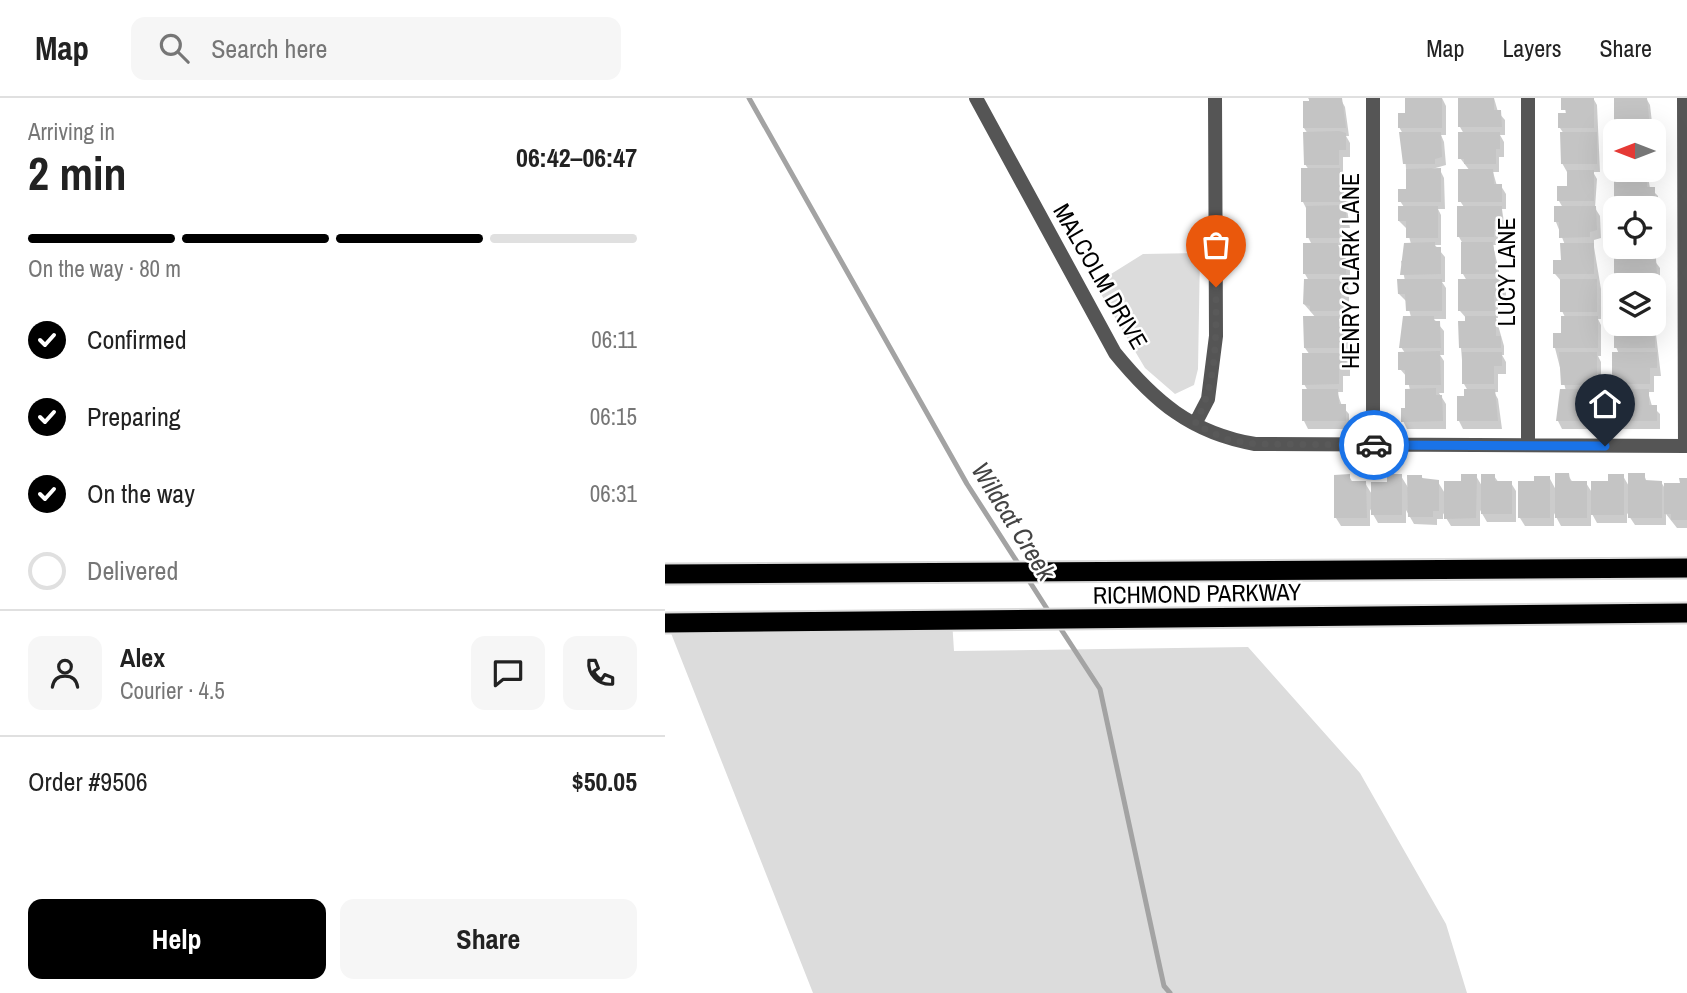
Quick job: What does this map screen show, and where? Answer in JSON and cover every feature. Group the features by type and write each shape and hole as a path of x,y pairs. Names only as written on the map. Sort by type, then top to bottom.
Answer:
{"highway":[{"name":"RICHMOND PARKWAY","path":"665,574 1687,568"},
{"name":"RICHMOND PARKWAY","path":"665,623 1687,613"}],"street":[{"name":"MALCOLM DRIVE","path":"976,98 1115,353 1143,388 1173,413 1225,439 1255,444 1686,446"},
{"path":"1195,424 1208,400 1216,336 1215,98"},
{"name":"HENRY CLARK LANE","path":"1373,98 1373,444"},
{"name":"LUCY LANE","path":"1528,98 1528,445"},
{"path":"1684,98 1686,446"}],"shaded area":[{"path":"1200,253 1198,369 1194,385 1175,394 1145,368 1095,284 1143,254"},
{"path":"952,620 954,651 1248,647 1360,773 1446,924 1467,993 813,993 667,623"}],"building":[{"path":"1309,98 1342,98 1346,128 1303,128 1303,101 1309,101"},
{"path":"1405,98 1442,98 1442,128 1398,128 1398,113 1405,113"},
{"path":"1458,98 1494,98 1494,110 1501,110 1502,127 1458,127"},
{"path":"1561,98 1594,98 1594,128 1558,128 1558,113 1566,113 1566,110 1561,110"},
{"path":"1614,98 1647,98 1649,119 1614,119"},
{"path":"1303,132 1346,133 1346,150 1339,150 1339,165 1304,165"},
{"path":"1399,132 1441,132 1442,157 1435,159 1435,164 1403,164"},
{"path":"1458,132 1500,132 1500,149 1496,149 1496,164 1464,164 1464,159 1458,159"},
{"path":"1560,132 1597,132 1597,164 1561,164"},
{"path":"1301,168 1340,168 1340,185 1346,185 1346,202 1301,202"},
{"path":"1441,168 1441,202 1398,202 1398,189 1406,189 1406,169"},
{"path":"1458,169 1493,169 1494,184 1502,184 1502,202 1458,202"},
{"path":"1567,170 1594,170 1594,201 1557,201 1557,186 1567,186"},
{"path":"1614,182 1647,182 1647,187 1655,187 1655,196 1614,196"},
{"path":"1346,205 1346,221 1339,221 1339,238 1306,238 1306,206"},
{"path":"1398,206 1438,206 1438,238 1406,238 1406,221 1398,221"},
{"path":"1457,206 1502,206 1502,221 1494,221 1494,237 1457,237"},
{"path":"1554,206 1596,206 1597,230 1590,232 1590,237 1559,238 1559,222 1554,222"},
{"path":"1435,242 1435,247 1441,247 1441,274 1400,275 1404,243"},
{"path":"1461,242 1493,242 1497,274 1461,274"},
{"path":"1303,243 1338,243 1340,258 1346,258 1346,274 1303,274"},
{"path":"1560,243 1594,243 1594,274 1553,274 1553,260 1561,260"},
{"path":"1614,259 1656,259 1657,273 1614,273"},
{"path":"1304,279 1346,279 1346,294 1341,294 1340,311 1310,311 1310,306 1303,304"},
{"path":"1397,279 1442,279 1442,311 1406,311 1405,294 1398,294"},
{"path":"1458,279 1502,279 1502,296 1494,296 1495,311 1458,311"},
{"path":"1560,279 1597,279 1597,312 1560,312"},
{"path":"1303,316 1339,316 1339,332 1347,332 1347,348 1304,348"},
{"path":"1403,316 1434,316 1434,321 1440,321 1441,348 1399,348"},
{"path":"1465,316 1496,316 1496,336 1501,336 1501,348 1459,348 1458,321 1465,321"},
{"path":"1561,316 1598,316 1598,348 1553,348 1553,333 1561,333"},
{"path":"1614,336 1655,336 1655,348 1614,348"},
{"path":"1440,351 1441,385 1405,385 1405,370 1398,370 1398,352"},
{"path":"1462,352 1502,352 1502,366 1494,366 1494,384 1462,384"},
{"path":"1559,352 1597,352 1597,385 1561,385"},
{"path":"1612,352 1657,352 1657,368 1650,368 1650,384 1612,384"},
{"path":"1302,353 1346,353 1346,368 1339,368 1339,384 1302,385"},
{"path":"1436,388 1436,395 1442,395 1443,421 1401,422 1401,408 1405,408 1405,389"},
{"path":"1302,389 1338,389 1339,404 1346,404 1346,421 1302,421"},
{"path":"1464,389 1495,389 1498,421 1457,421 1457,396 1464,396"},
{"path":"1560,389 1592,389 1592,395 1604,395 1604,421 1556,421"},
{"path":"1613,389 1649,389 1649,405 1657,405 1657,421 1613,421"},
{"path":"1555,473 1569,473 1570,481 1587,481 1587,518 1555,518"},
{"path":"1628,473 1645,473 1645,480 1662,481 1662,518 1628,518"},
{"path":"1350,474 1350,481 1366,481 1367,518 1334,518 1334,475"},
{"path":"1387,474 1402,474 1402,515 1371,515 1371,482 1387,482"},
{"path":"1461,474 1477,474 1476,518 1444,519 1444,481 1461,481"},
{"path":"1481,474 1495,474 1495,481 1512,481 1512,514 1481,514"},
{"path":"1608,474 1624,474 1624,515 1591,515 1591,481 1608,481"},
{"path":"1407,475 1422,475 1422,478 1439,480 1439,511 1433,511 1433,517 1408,517"},
{"path":"1534,476 1550,476 1550,518 1518,518 1518,481 1534,481"},
{"path":"1679,478 1687,478 1687,520 1671,520 1671,514 1664,514 1664,483 1680,483"}],"waterway":[{"name":"Wildcat Creek","path":"749,98 967,484 1021,568"},
{"name":"Wildcat Creek","path":"1026,576 1051,615"},
{"name":"Wildcat Creek","path":"1057,623 1100,689 1164,986 1170,993"}],"way so far":[{"path":"1216,287 1216,336 1208,400 1195,424 1225,439 1255,444 1374,445"}],"route":[{"path":"1374,445 1605,446"}]}
